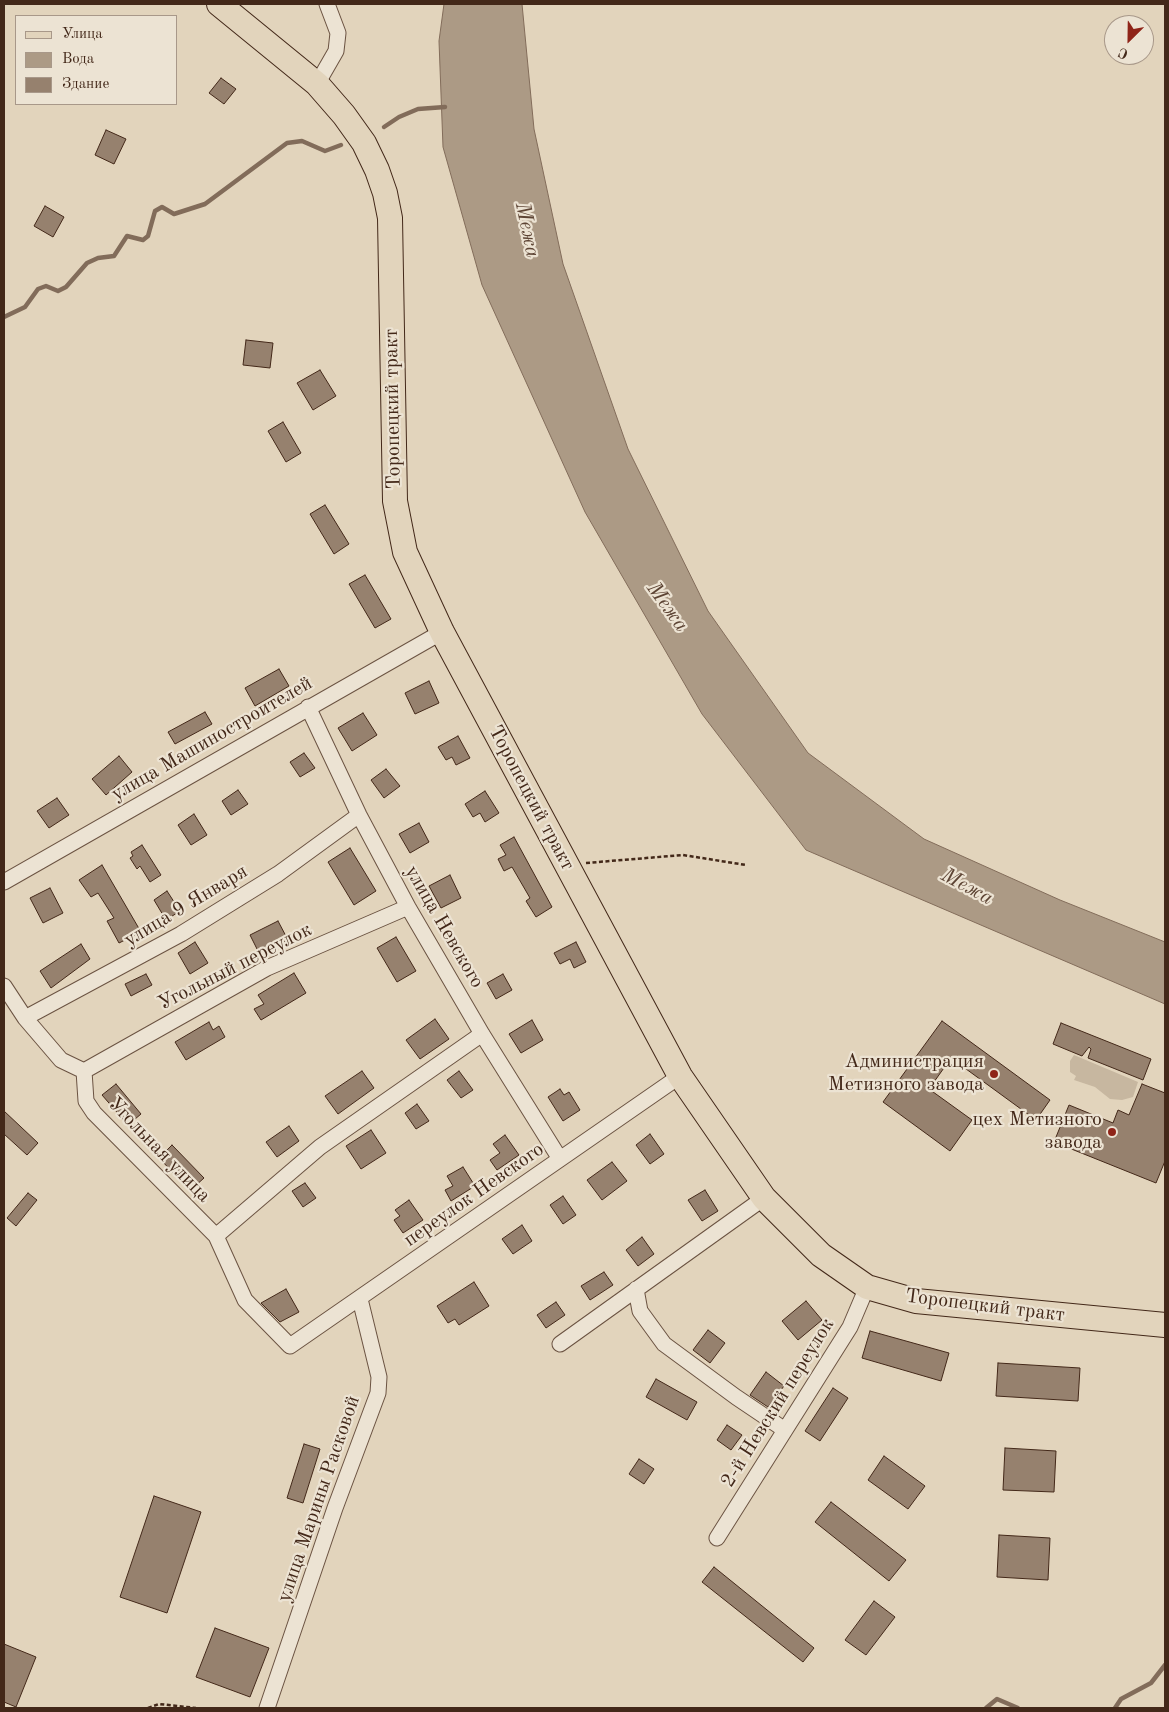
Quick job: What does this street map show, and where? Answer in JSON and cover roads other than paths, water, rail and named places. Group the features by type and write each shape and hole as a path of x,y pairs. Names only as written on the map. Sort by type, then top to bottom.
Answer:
{"main road":[{"name":"Торопецкий тракт","path":"219,4 317,84 344,114 364,143 385,193 390,218 395,501 405,552 442,632 680,1076 764,1198 821,1255 867,1286 916,1302 1161,1325"}],"street":[{"path":"317,84 336,51 338,32 327,4"},
{"name":"улица Машиностроителей","path":"4,885 308,707 442,632"},
{"name":"улица Невского","path":"308,707 359,815 408,907 482,1034 560,1159"},
{"name":"улица 9 Января","path":"25,1018 181,934 278,874 359,815"},
{"name":"Угольный переулок","path":"84,1071 267,968 408,907"},
{"path":"4,986 25,1018 61,1060 84,1071"},
{"path":"216,1236 320,1147 482,1034"},
{"name":"Угольная улица","path":"84,1071 86,1101 94,1113 216,1236 245,1300 290,1346"},
{"name":"переулок Невского","path":"290,1346 360,1300 680,1076"},
{"path":"560,1344 764,1198"},
{"name":"2-й Невский переулок","path":"716,1538 850,1327 867,1286"},
{"path":"636,1289 640,1312 664,1344 736,1398 785,1430"},
{"name":"улица Марины Расковой","path":"267,1708 335,1508 378,1394 379,1377 360,1300"}],"water":[{"name":"Межа","path":"444,4 522,4 534,129 563,264 628,449 708,611 808,753 924,839 1060,900 1165,942 1165,1004 806,850 702,714 585,512 482,285 443,147 439,41"}],"waterway":[{"path":"384,127 399,117 418,109 445,107"},
{"path":"4,317 25,307 38,289 46,286 58,291 66,287 87,263 98,258 114,256 127,236 143,240 148,236 155,211 162,207 174,214 205,204 287,143 302,141 325,151 341,145"},
{"path":"1115,1708 1121,1699 1151,1683 1165,1665"},
{"path":"986,1708 997,1699 1018,1708"}],"place":[{"name":"Администрация Метизного завода","path":"994,1074"},
{"name":"цех Метизного завода","path":"1112,1132"}]}
